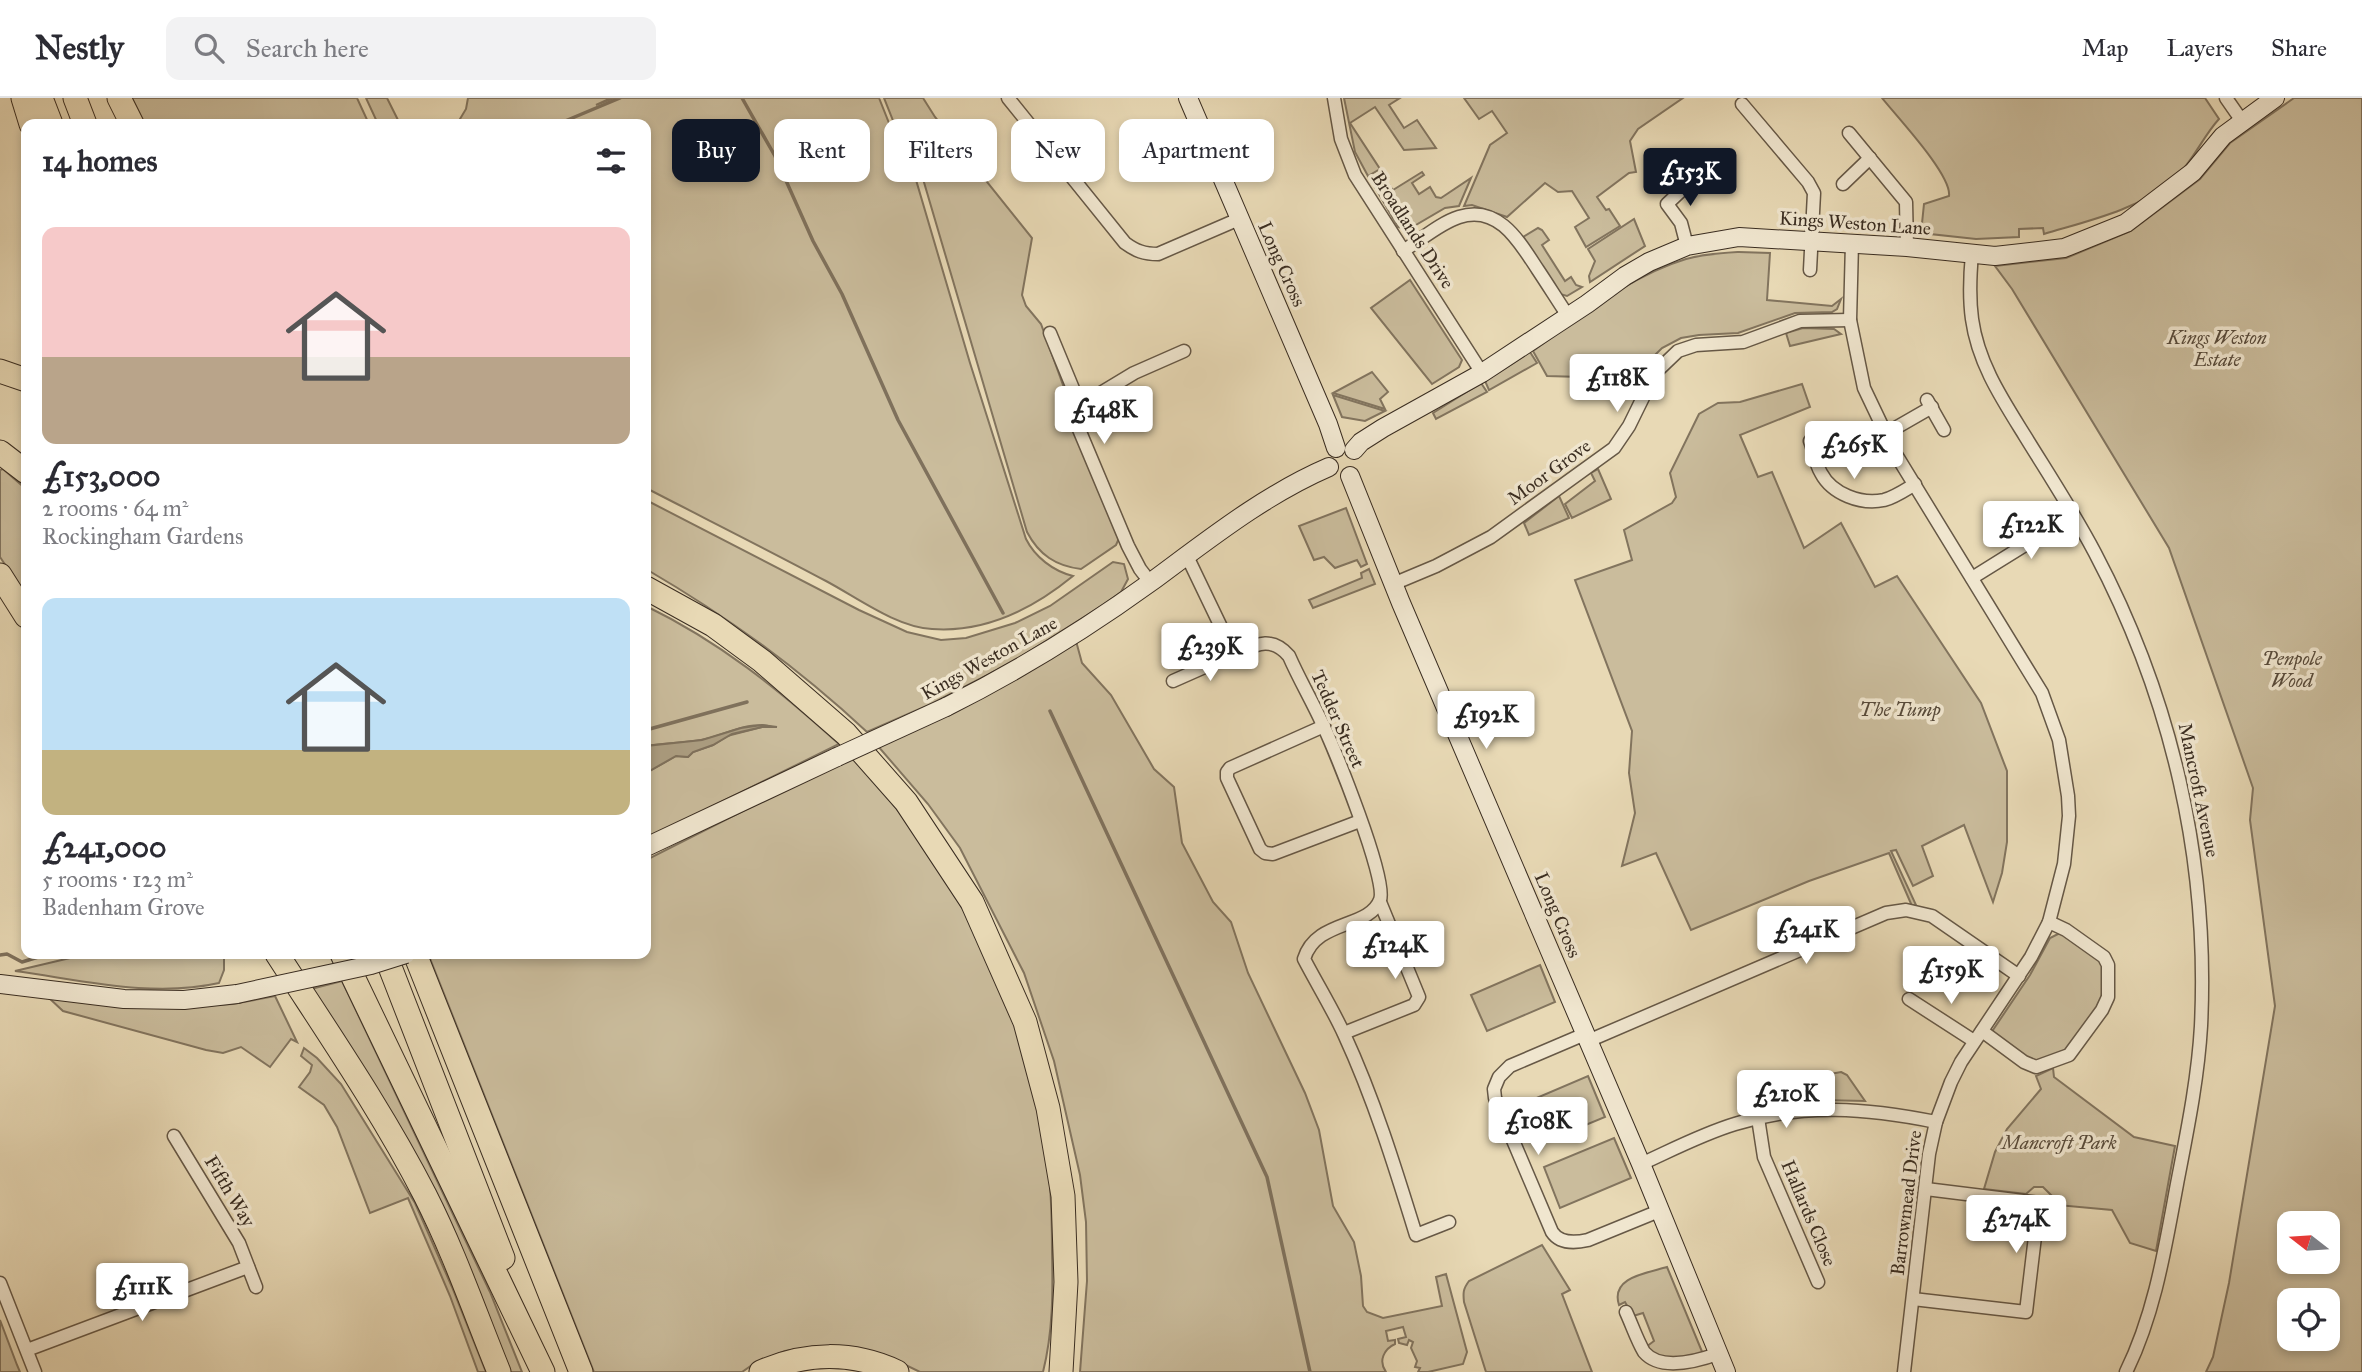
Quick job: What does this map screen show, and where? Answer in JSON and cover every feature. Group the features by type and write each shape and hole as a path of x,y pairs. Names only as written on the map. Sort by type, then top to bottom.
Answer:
{"highway":[{"path":"23,98 29,119"},
{"path":"41,98 49,119"},
{"path":"75,98 84,119"},
{"path":"120,98 130,119"},
{"path":"0,371 21,378"},
{"path":"0,452 21,468"},
{"path":"0,575 21,608"},
{"path":"651,591 713,625 762,661 846,734 906,802 972,902 1025,1022 1048,1108 1063,1196 1066,1282 1058,1372"},
{"path":"262,959 365,1090"},
{"path":"280,959 365,1090 426,1196 452,1253 499,1372"},
{"path":"344,959 544,1372"},
{"path":"386,959 465,1157 544,1372"},
{"path":"417,959 581,1372"},
{"path":"761,1372 789,1361 821,1356 873,1362 897,1372"}],"street":[{"path":"1008,98 1125,243 1133,249 1158,254 1239,219"},
{"name":"Long Cross","path":"1188,98 1324,414 1336,448"},
{"name":"Broadlands Drive","path":"1334,98 1341,139 1350,165 1482,373"},
{"path":"2226,98 2242,121"},
{"name":"Kings Weston Lane","path":"1354,450 1361,442 1383,428 1482,373 1625,276 1687,246 1739,237 1907,247 1995,256 2064,248 2126,223 2193,172 2223,136 2275,98"},
{"path":"1749,108 1812,189 1815,207 1810,270"},
{"path":"1849,133 1906,202 1907,247"},
{"path":"1843,184 1870,158"},
{"path":"1687,246 1681,223 1667,204 1703,170"},
{"path":"1403,251 1461,216 1479,215 1494,219 1507,227 1518,239 1568,316"},
{"name":"Barrowmead Drive","path":"1852,243 1850,320 1864,388 1885,434 1914,484 2042,693 2059,740 2069,816 2064,864 2049,922 1951,1082 1936,1122 1904,1372"},
{"name":"Mancroft Avenue","path":"1972,254 1972,319 1982,359 1998,393 2073,515 2113,588 2161,706 2185,799 2194,850 2199,905 2201,1028 2189,1123 2160,1272 2144,1327 2126,1372"},
{"name":"Moor Grove","path":"1393,584 1436,566 1491,537 1614,448 1629,426 1655,373 1678,351 1696,345 1743,342 1800,321 1850,320"},
{"path":"1050,333 1081,408"},
{"path":"1150,582 1128,546 1078,427 1077,418 1086,402 1134,373 1184,351"},
{"path":"1885,434 1929,403 1944,430"},
{"path":"1810,441 1825,479 1837,491 1850,497 1868,501 1886,499 1914,484"},
{"path":"1345,446 1354,450 1359,457 1359,466 1350,476 1335,474 1329,467 1329,456 1336,448 1345,446"},
{"name":"Kings Weston Lane","path":"651,845 946,707 1057,647 1186,554 1295,483 1329,467"},
{"name":"Long Cross","path":"1350,476 1393,584 1641,1164 1726,1372"},
{"path":"1972,578 2073,515"},
{"path":"1186,554 1234,654"},
{"name":"Tedder Street","path":"1174,681 1234,654 1263,644 1273,644 1289,656 1324,726 1360,821 1382,890 1380,902 1419,997 1414,1006 1344,1033"},
{"path":"1324,726 1230,768 1227,778 1265,853 1273,854 1360,821"},
{"path":"1380,902 1369,913 1315,938 1304,959 1344,1033 1390,1150 1416,1235 1449,1222"},
{"path":"1659,1210 1588,1241 1576,1243 1559,1239 1552,1232 1494,1091 1502,1072 1521,1060 1587,1037 1886,913 1906,910 1932,916 2018,976"},
{"path":"1909,999 2036,1068 2069,1055 2102,1010 2108,997 2107,961 2066,930 2049,922"},
{"path":"0,984 124,999 184,1000 237,994 389,959"},
{"path":"1641,1164 1717,1130 1778,1114 1844,1109 1879,1111 1936,1122"},
{"name":"Hallards Close","path":"1758,1118 1764,1157 1818,1282"},
{"name":"Fifth Way","path":"174,1136 239,1242 256,1287"},
{"path":"1913,1299 2025,1312 2039,1203 1926,1189"},
{"path":"27,1350 248,1267"},
{"path":"0,1283 35,1372"},
{"path":"1626,1311 1645,1354 1654,1362 1676,1367 1687,1366 1720,1353"}],"green space":[{"path":"132,98 357,98 367,119 142,119"},
{"path":"366,98 387,98 398,119 376,119"},
{"path":"468,98 611,98 596,105 614,98 879,98 887,119 884,119 884,182 917,182 1026,539 1034,552 1045,562 1058,571 1073,576 1025,608 990,622 952,629 918,627 878,611 826,581 651,491 651,119 460,119"},
{"path":"884,98 923,98 937,119 892,119"},
{"path":"1344,98 1400,98 1389,105 1404,128 1417,120 1436,148 1404,150 1375,107 1350,123 1380,169 1368,176 1355,152"},
{"path":"1464,98 1683,98 1638,129 1630,141 1636,172 1629,173 1597,197 1620,226 1586,247 1575,227 1589,218 1572,191 1558,192 1545,183 1507,217 1472,205 1464,206 1490,145 1507,133 1492,111 1479,119"},
{"path":"1882,98 2205,98 2219,119 2173,180 2128,207 2044,234 2043,228 2019,229 2019,237 1976,239 1921,233 1924,204 1949,196 1948,187 1933,161"},
{"name":"Kings Weston Estate","path":"2294,98 2362,98 2362,1372 2206,1372 2213,1357 2229,1283 2275,1006 2250,820 2253,788 2169,548 2012,289 1995,266 2066,258 2131,231 2200,179 2230,143"},
{"path":"1422,172 1424,175 1412,183 1419,194 1430,187 1436,197 1441,198 1471,178 1459,206 1445,208 1409,229 1398,227 1372,182 1383,177 1393,190"},
{"path":"924,182 987,182 1032,238 1022,295 1026,306 1041,324 1072,410 1072,420 1120,536 1116,545 1081,569 1049,558 1027,532"},
{"path":"1634,219 1645,246 1590,282 1589,276 1595,261 1588,249"},
{"path":"1538,228 1549,240 1542,245 1565,281 1571,277 1576,285 1582,287 1567,296 1560,294 1523,237"},
{"path":"1770,253 1767,300 1832,306 1841,299 1837,309 1832,312 1795,313 1738,333 1681,338 1662,348 1651,359 1631,388 1617,378 1547,376 1533,351 1606,299 1665,266 1706,255"},
{"path":"1410,280 1462,360 1459,367 1432,384 1371,308"},
{"path":"1803,328 1834,329 1841,334 1790,346 1786,333"},
{"path":"1530,352 1537,363 1489,390 1485,381"},
{"path":"1372,372 1388,392 1380,399 1385,409 1333,393"},
{"path":"1481,383 1487,392 1436,419 1433,413"},
{"name":"The Tump","path":"1802,384 1810,407 1740,435 1758,477 1772,472 1804,548 1841,523 1875,587 1897,576 1981,703 2007,771 2007,842 2002,873 1993,902 1964,825 1922,846 1933,876 1913,886 1896,850 1891,851 1916,905 1912,906 1889,853 1809,881 1691,930 1656,853 1622,866 1635,813 1629,773 1632,731 1575,580 1632,560 1624,530 1672,503 1676,497 1670,473 1699,414 1718,403 1740,402"},
{"path":"1333,395 1385,411 1365,421 1342,417"},
{"path":"3,469 21,485 21,588 0,557 0,470"},
{"path":"1598,469 1611,499 1572,518 1565,504 1595,481 1591,473"},
{"path":"1559,496 1569,518 1529,535 1524,523"},
{"path":"651,503 859,610 907,632 941,640 966,638 1015,623 1050,606 1113,562 1124,564 1128,579 1121,592 1103,605 1011,663 931,704 867,732 761,644 651,572"},
{"path":"1346,508 1367,564 1361,567 1357,560 1335,568 1324,557 1314,560 1299,526"},
{"path":"1369,569 1375,584 1313,608 1309,600 1362,578 1361,573"},
{"path":"651,609 724,651 794,704 839,744 651,837 651,770 676,756 688,757 727,736 772,727 763,725 736,729 701,740 651,745"},
{"path":"1076,641 1082,663 1111,695 1154,769 1174,787 1182,843 1213,902 1231,922 1248,973 1305,1093 1319,1130 1333,1206 1354,1242 1361,1276 1363,1306 1367,1312 1383,1318 1442,1306 1436,1277 1446,1274 1467,1352 1463,1364 1418,1372 1420,1368 1415,1367 1417,1361 1411,1348 1413,1342 1409,1340 1407,1345 1399,1343 1398,1339 1406,1337 1403,1327 1386,1331 1388,1341 1395,1340 1395,1344 1383,1356 1382,1364 1386,1372 1080,1372 1087,1281 1086,1222 1080,1175 1054,1061 1024,973 960,848 928,804 877,745"},
{"path":"852,756 913,830 950,887 986,954 1015,1026 1036,1099 1044,1135 1051,1193 1052,1312 1043,1372 920,1372 885,1355 845,1346 817,1346 785,1351 755,1363 742,1372 594,1372 430,959 651,959 651,857"},
{"path":"2060,933 2102,962 2104,969 2101,1004 2071,1048 2034,1062 1994,1036 1993,1030 2030,975 2050,938"},
{"path":"66,959 224,959 224,970 219,983 168,989 117,986 15,971"},
{"path":"1540,965 1555,1002 1487,1031 1471,995"},
{"path":"342,981 490,1292 522,1372 507,1372 311,989"},
{"path":"275,996 297,1042 291,1039 270,1067 241,1047 223,1053 206,1050 63,1011 49,998 176,1007 233,1004"},
{"path":"304,1048 341,1084 415,1203 486,1372 478,1372 450,1296 408,1198 370,1213 337,1127 324,1105 299,1087 312,1065 301,1056"},
{"name":"Mancroft Park","path":"2053,1068 2054,1077 2134,1137 2175,1146 2156,1251 2130,1243 2112,1210 2058,1205 2055,1221 2051,1221 2053,1197 2043,1187 2034,1187 2026,1194 1984,1189 1995,1152 2007,1129 2041,1089 2036,1076"},
{"path":"1841,1072 1847,1075 1865,1101 1819,1100 1766,1108 1764,1103 1830,1074"},
{"path":"1588,1076 1605,1117 1535,1146 1518,1106"},
{"path":"1614,1138 1631,1178 1560,1208 1544,1167"},
{"path":"1542,1245 1570,1290 1562,1294 1592,1372 1486,1372 1464,1302 1466,1286 1469,1281"},
{"path":"1667,1267 1703,1354 1661,1359 1646,1347 1654,1341 1643,1313 1633,1316 1625,1302 1619,1305 1620,1288 1625,1282 1641,1274"},
{"path":"0,1320 17,1365 20,1372 0,1372"}],"shaded area":[{"path":"762,725 777,727 762,727 732,734 693,752 688,757 676,756 651,770 651,745 702,740 741,728"}],"waterway":[{"path":"570,119 620,98"},
{"path":"742,98 775,156 813,241 842,294 898,420 1003,613"},
{"path":"651,729 747,702"},
{"path":"1050,711 1267,1177 1310,1372"},
{"path":"0,955 7,954 22,962 32,959"}],"park label":[{"name":"Penpole Wood","path":"2292,669"}]}
